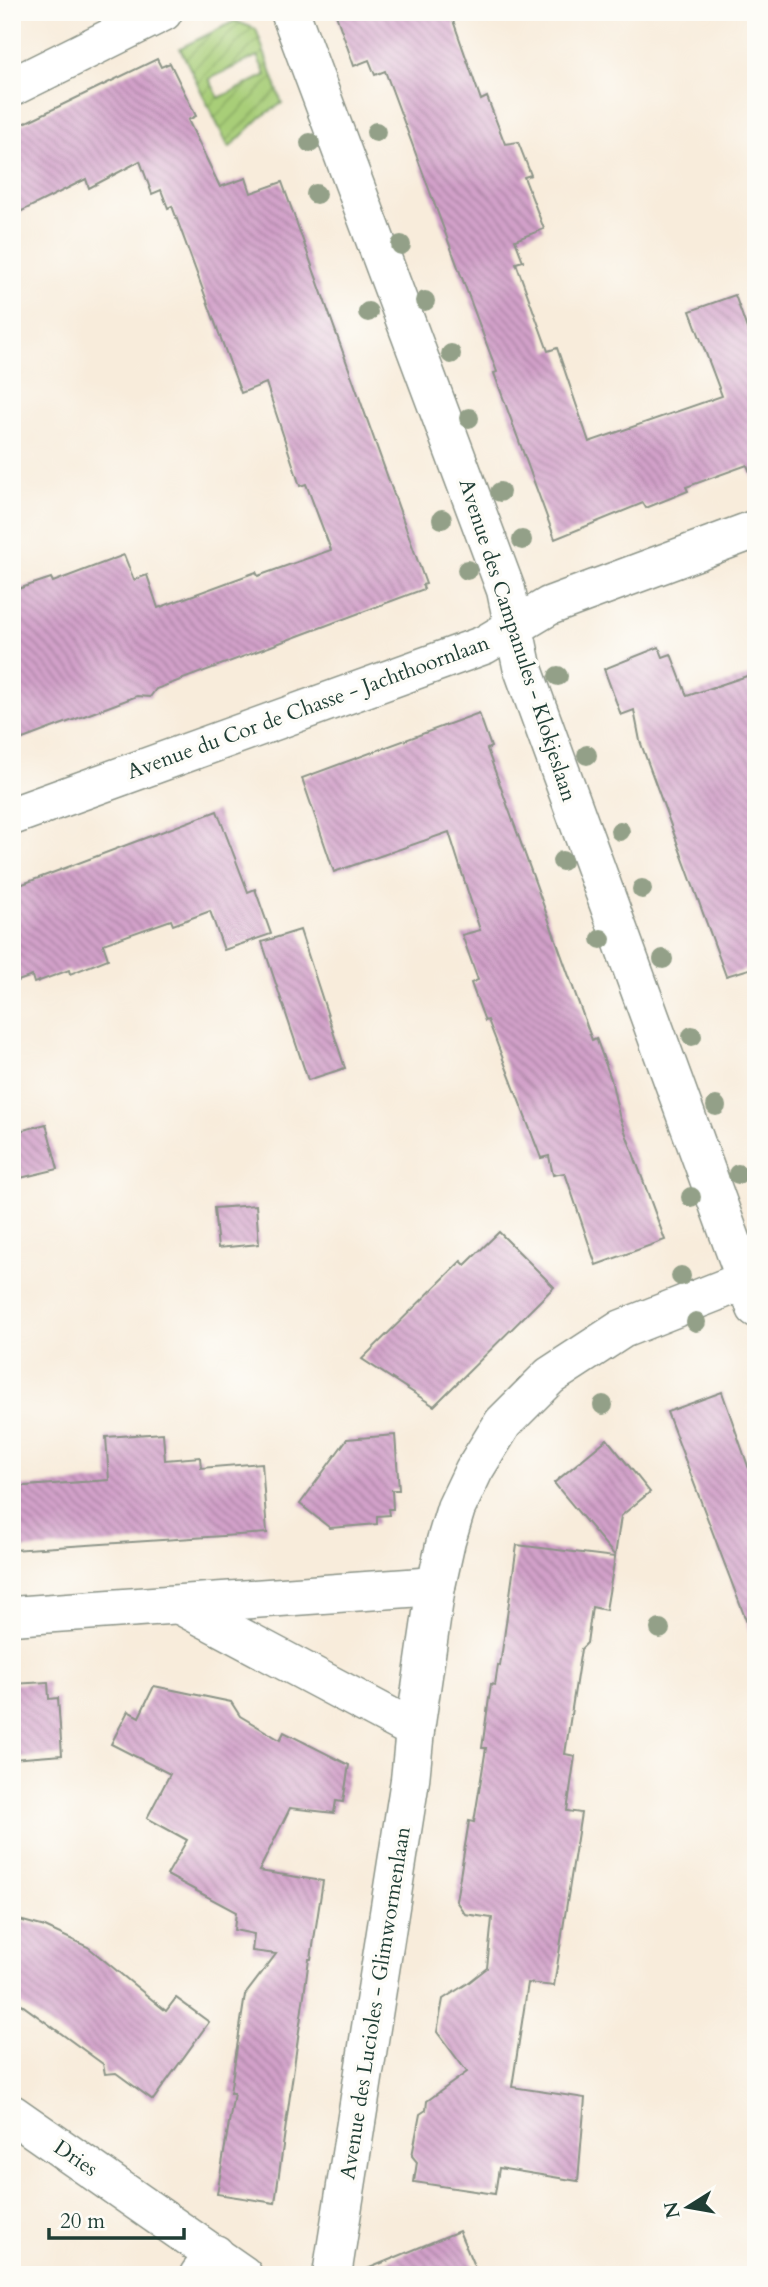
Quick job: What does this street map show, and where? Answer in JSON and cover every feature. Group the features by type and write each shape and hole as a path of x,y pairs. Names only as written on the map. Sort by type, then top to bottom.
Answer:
{"street":[{"path":"12,87 163,12"},
{"name":"Avenue des Campanules - Klokjeslaan","path":"290,12 506,590 522,666 751,1294"},
{"name":"Avenue du Cor de Chasse - Jachthoornlaan","path":"12,816 484,645 549,606 756,529"},
{"name":"Avenue des Lucioles - Glimwormenlaan","path":"332,2275 410,1780 436,1586 456,1508 474,1470 503,1423 550,1376 622,1329 751,1294"},
{"path":"12,1616 436,1586"},
{"path":"180,1605 415,1730"},
{"name":"Dries","path":"12,2114 219,2268"}],"green space":[{"path":"235,21 256,29 282,103 261,117 229,148 180,48","holes":["257,56 266,75 219,98 209,79"]}],"building":[{"path":"335,12 450,12 481,100 487,97 505,144 518,142 531,175 524,177 544,229 515,240 523,261 516,263 548,351 557,348 589,442 722,396 690,311 735,295 756,354 756,476 752,477 747,465 686,487 688,491 646,508 643,503 555,539 494,373 497,372 385,71 375,75 369,60 354,66"},
{"path":"157,59 161,67 170,63 196,116 188,120 220,187 246,178 251,193 282,182 426,584 422,585 424,589 156,689 150,697 137,696 12,743 12,591 51,578 53,582 124,555 134,580 147,575 158,608 256,572 258,576 331,550 306,484 300,486 266,383 241,393 172,206 168,208 161,190 152,194 140,161 89,188 86,179 12,216 12,129"},
{"path":"659,647 663,657 671,654 687,696 756,673 756,967 726,976 640,741 634,710 621,715 604,669"},
{"path":"479,713 491,747 487,749 592,1040 596,1038 611,1079 619,1115 665,1240 596,1265 565,1173 553,1175 549,1156 541,1158 471,983 478,980 462,935 480,930 449,832 334,872 302,778"},
{"path":"217,811 248,892 255,889 271,934 224,950 210,911 173,925 171,920 103,944 108,959 70,974 69,970 34,983 32,976 12,983 12,888"},
{"path":"300,930 345,1068 308,1080 262,942"},
{"path":"46,1124 58,1169 12,1180 12,1133"},
{"path":"256,1205 259,1244 218,1248 214,1208"},
{"path":"499,1232 554,1287 434,1406 362,1359 461,1261 465,1265"},
{"path":"722,1392 756,1489 756,1636 752,1636 667,1412"},
{"path":"163,1433 165,1460 200,1457 201,1468 262,1463 267,1533 12,1550 12,1487 109,1480 106,1437"},
{"path":"395,1435 399,1490 392,1490 393,1509 388,1509 389,1515 377,1516 377,1524 330,1528 300,1504 347,1439"},
{"path":"607,1439 650,1492 621,1516 615,1556 554,1483"},
{"path":"517,1545 615,1557 606,1610 592,1607 587,1643 581,1649 565,1754 575,1756 567,1811 581,1813 554,1986 528,1983 512,2087 585,2098 578,2181 499,2168 495,2194 414,2182 417,2162 412,2156 420,2114 426,2110 427,2101 467,2072 437,2032 443,1999 487,1968 492,1918 465,1914 456,1901 469,1821 474,1822 486,1748 482,1748 491,1684 495,1685 498,1665 500,1666"},
{"path":"48,1682 49,1699 58,1698 62,1755 12,1759 12,1684"},
{"path":"154,1686 231,1702 240,1716 280,1740 284,1732 349,1765 343,1802 336,1801 334,1813 290,1808 259,1871 323,1881 309,1959 275,2203 217,2194 234,2093 230,2093 245,1995 276,1954 252,1951 254,1934 234,1930 236,1912 167,1875 187,1840 147,1818 170,1774 111,1744 128,1711 139,1717"},
{"path":"12,1918 45,1927 88,1947 166,2011 176,1998 209,2022 153,2100 116,2073 105,2074 103,2064 22,2005 12,2002"},
{"path":"459,2231 478,2275 355,2275 355,2274"}]}
